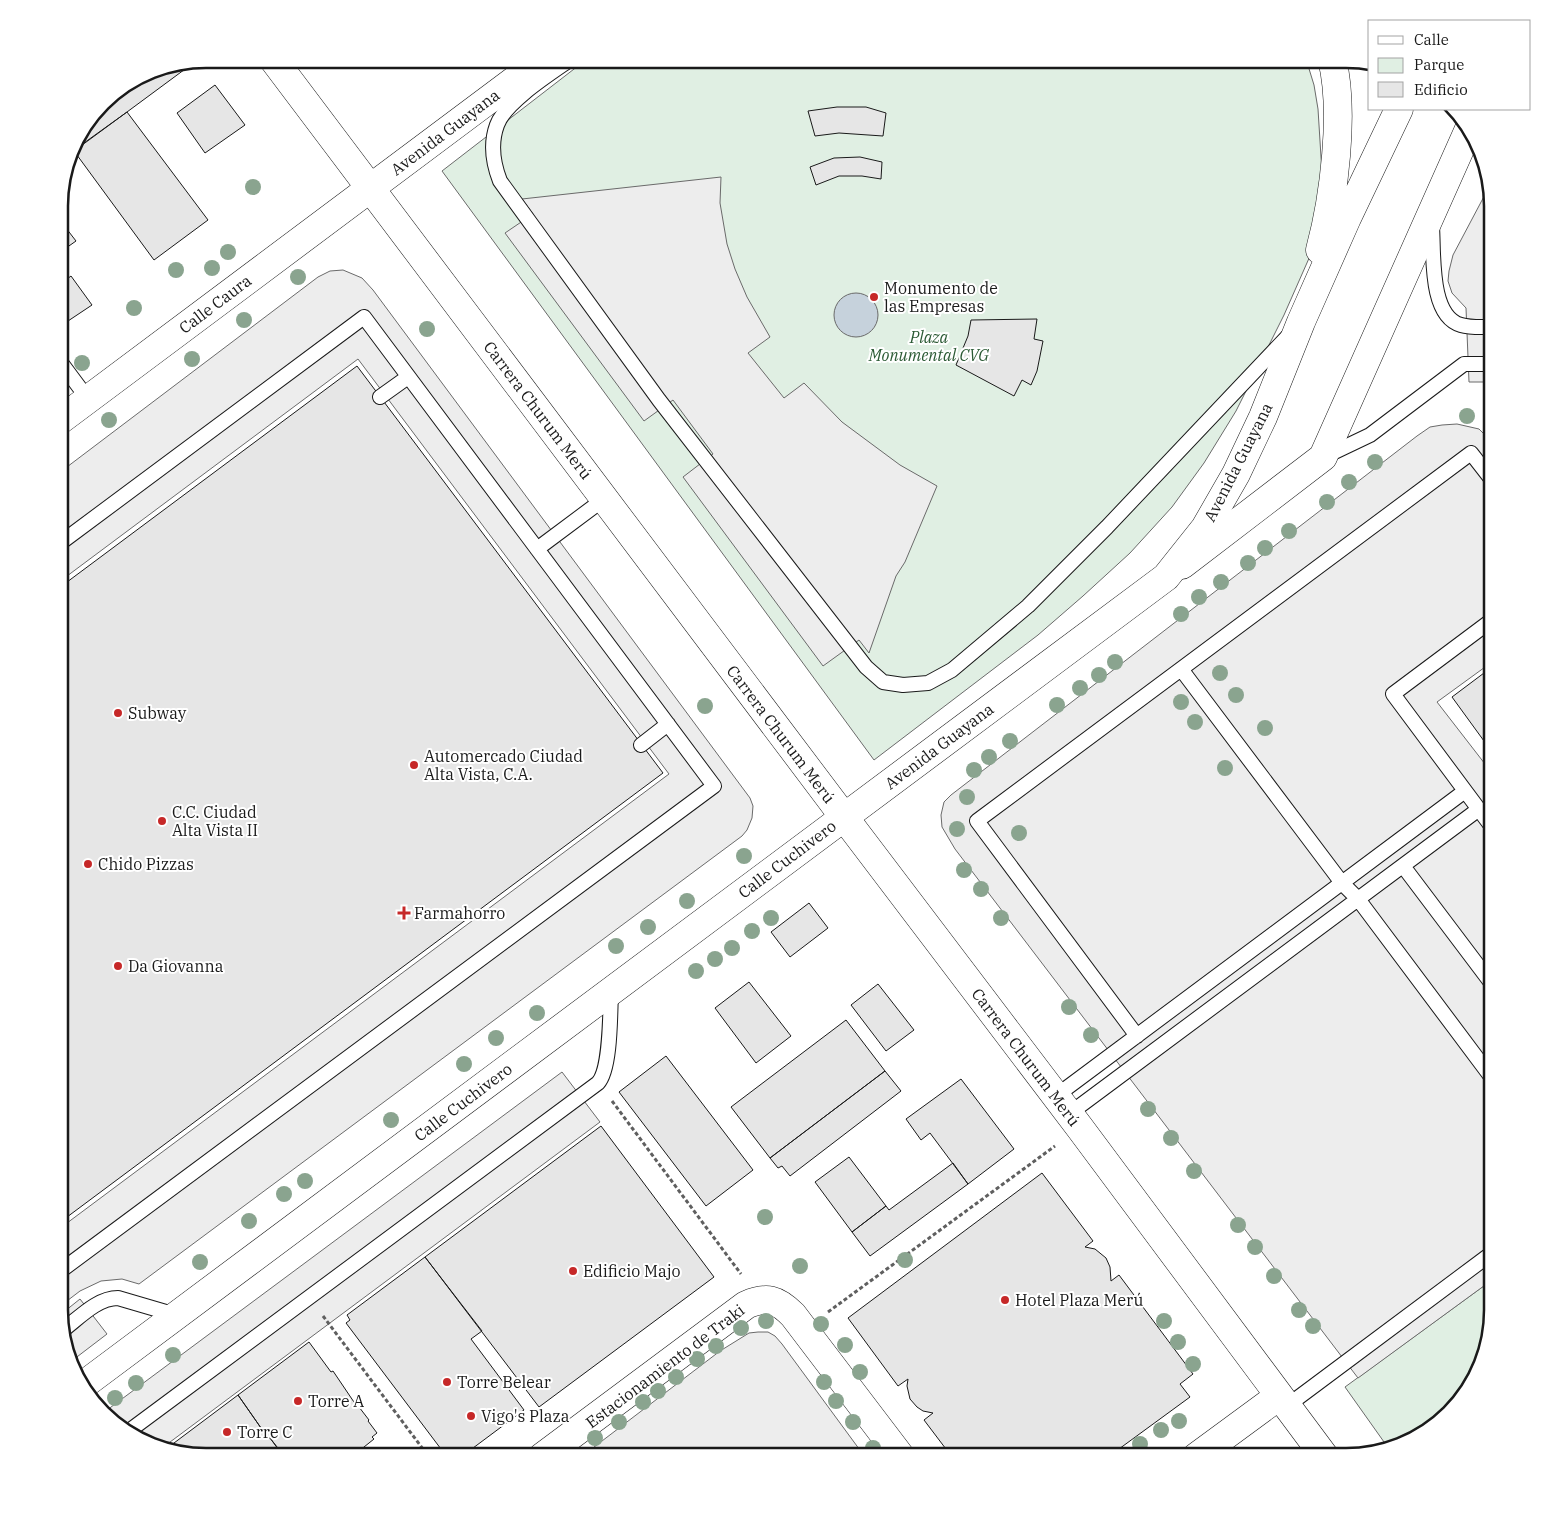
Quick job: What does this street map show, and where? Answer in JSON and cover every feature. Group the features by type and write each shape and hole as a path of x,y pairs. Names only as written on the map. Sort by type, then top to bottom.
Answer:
{"street":[{"name":"Carrera Churum Merú","path":"280,68 1318,1448"},
{"name":"Avenida Guayana","path":"370,188 531,68"},
{"path":"1301,322 1327,226 1335,167 1338,113 1333,68"},
{"name":"Avenida Guayana","path":"844,817 1166,577 1205,528 1236,474 1263,417 1301,322 1347,218 1399,110"},
{"path":"1166,577 1323,457 1465,136"},
{"name":"Calle Caura","path":"68,414 370,188"},
{"name":"Calle Cuchivero","path":"88,1382 844,817"},
{"name":"Estacionamiento de Traki","path":"554,1448 746,1305 758,1300 768,1299 778,1302 793,1315 894,1448"},
{"path":"1210,1448 1283,1401"}],"lane":[{"path":"559,68 516,101 497,124 493,145 494,165 500,181 659,400 866,667 883,682 903,685 928,683 952,670 1028,606 1107,528 1301,322"},
{"path":"1431,212 1435,284 1442,307 1456,323 1484,326"},
{"path":"68,537 364,318 714,786 68,1265"},
{"path":"1323,457 1370,434 1464,364 1484,364"},
{"path":"68,372 88,399"},
{"path":"380,397 408,377"},
{"path":"1137,1036 977,821 1471,453 1484,470"},
{"path":"537,549 604,499"},
{"path":"1484,626 1393,694 1484,816"},
{"path":"1181,669 1342,884 1358,899 1484,1067"},
{"path":"641,745 668,724"},
{"path":"1068,1113 1137,1036 1466,791"},
{"path":"1068,1113 1222,1001 1479,809"},
{"path":"1403,866 1484,973"},
{"path":"1208,983 1222,1001"},
{"path":"133,1428 598,1083 602,1079 606,1062 611,991"},
{"path":"1283,1401 1484,1259"},
{"path":"69,1326 96,1305 113,1298 176,1315"}],"path":[{"path":"598,1083 747,1282 758,1300"},
{"path":"804,1329 1068,1113"},
{"path":"309,1298 423,1448"}],"green space":[{"name":"Plaza Monumental CVG","path":"575,68 1309,68 1318,109 1322,173 1310,256 1284,315 1236,411 1204,463 1172,507 1130,553 1038,635 874,760 442,171"},
{"path":"1484,1286 1481,1337 1473,1363 1460,1387 1449,1401 1422,1425 1398,1438 1384,1443 1345,1387"}],"shaded area":[{"path":"721,177 720,203 727,244 747,297 770,337 748,353 784,398 804,383 842,422 900,465 937,486 905,562 896,576 869,653 859,640 823,666 683,477 713,454 673,400 644,421 505,233 533,214 522,199"},
{"path":"1483,198 1484,382 1469,382 1466,308 1452,293 1448,281 1453,255"},
{"path":"343,270 362,278 373,290 750,798 753,806 752,818 742,836 139,1284 122,1279 101,1281 80,1291 68,1300 68,1222 669,774 358,359 68,575 68,466 318,277 330,271"},
{"path":"852,293 860,293 872,299 878,315 872,331 860,337 852,337 840,331 834,319 834,311 840,299"},
{"path":"1457,424 1479,429 1484,434 1484,668 1437,702 1484,763 1484,1286 1358,1378 955,849 942,827 941,815 944,802 951,795 1417,436 1430,427"},
{"path":"562,1072 600,1122 169,1443 137,1430 109,1408"},
{"path":"80,1299 107,1334 76,1358 70,1337 68,1309"},
{"path":"768,1332 775,1336 858,1448 593,1448 720,1351 749,1333"}],"building":[{"path":"185,69 82,144 102,115 122,96 153,78"},
{"path":"215,85 245,125 205,153 177,113"},
{"path":"837,107 866,107 886,113 883,136 839,133 815,136 808,111"},
{"path":"127,112 208,220 154,260 77,155 82,145"},
{"path":"860,157 882,162 881,179 862,176 839,176 816,185 810,167 834,158"},
{"path":"68,231 76,241 68,247"},
{"path":"71,276 92,305 68,321 68,278"},
{"path":"1037,319 1034,339 1043,341 1037,371 1031,385 1022,380 1014,396 956,365 968,336 971,320"},
{"path":"357,366 663,773 68,1216 68,581"},
{"path":"1484,673 1484,741 1452,697"},
{"path":"809,903 828,928 790,957 771,932"},
{"path":"749,982 791,1036 756,1063 715,1008"},
{"path":"878,984 914,1030 886,1051 851,1005"},
{"path":"846,1020 885,1071 770,1158 731,1107"},
{"path":"666,1056 753,1170 706,1206 619,1092"},
{"path":"885,1071 901,1091 790,1176 782,1166 778,1168 770,1158"},
{"path":"961,1079 1014,1149 968,1184 930,1133 921,1140 906,1119"},
{"name":"Edificio Majo","path":"601,1126 714,1277 539,1407 425,1257"},
{"path":"849,1157 886,1206 852,1232 815,1182"},
{"path":"953,1163 968,1184 870,1256 852,1232 886,1206 889,1210"},
{"name":"Hotel Plaza Merú","path":"1042,1173 1093,1241 1085,1247 1095,1249 1106,1258 1110,1267 1111,1281 1119,1275 1193,1374 1180,1384 1190,1397 1120,1448 945,1448 924,1420 933,1413 923,1411 910,1399 907,1386 908,1379 898,1386 848,1318"},
{"name":"Torre Belear","path":"425,1257 482,1331 471,1339 524,1410 473,1448 440,1448 346,1323 350,1320 347,1315"},
{"name":"Torre A","path":"309,1342 331,1372 333,1371 377,1433 372,1437 374,1439 363,1448 278,1448 268,1438 238,1395"},
{"name":"Torre C","path":"238,1395 277,1448 206,1448 172,1444"}],"place":[{"name":"Monumento de las Empresas","path":"874,297"},
{"name":"Subway","path":"118,713"},
{"name":"Automercado Ciudad Alta Vista, C.A.","path":"414,765"},
{"name":"C.C. Ciudad Alta Vista II","path":"162,821"},
{"name":"Chido Pizzas","path":"88,864"},
{"name":"Farmahorro","path":"404,913"},
{"name":"Da Giovanna","path":"118,966"},
{"name":"Edificio Majo","path":"573,1271"},
{"name":"Hotel Plaza Merú","path":"1005,1300"},
{"name":"Torre Belear","path":"447,1382"},
{"name":"Torre A","path":"298,1401"},
{"name":"Vigo's Plaza","path":"471,1416"},
{"name":"Torre C","path":"227,1432"}]}
